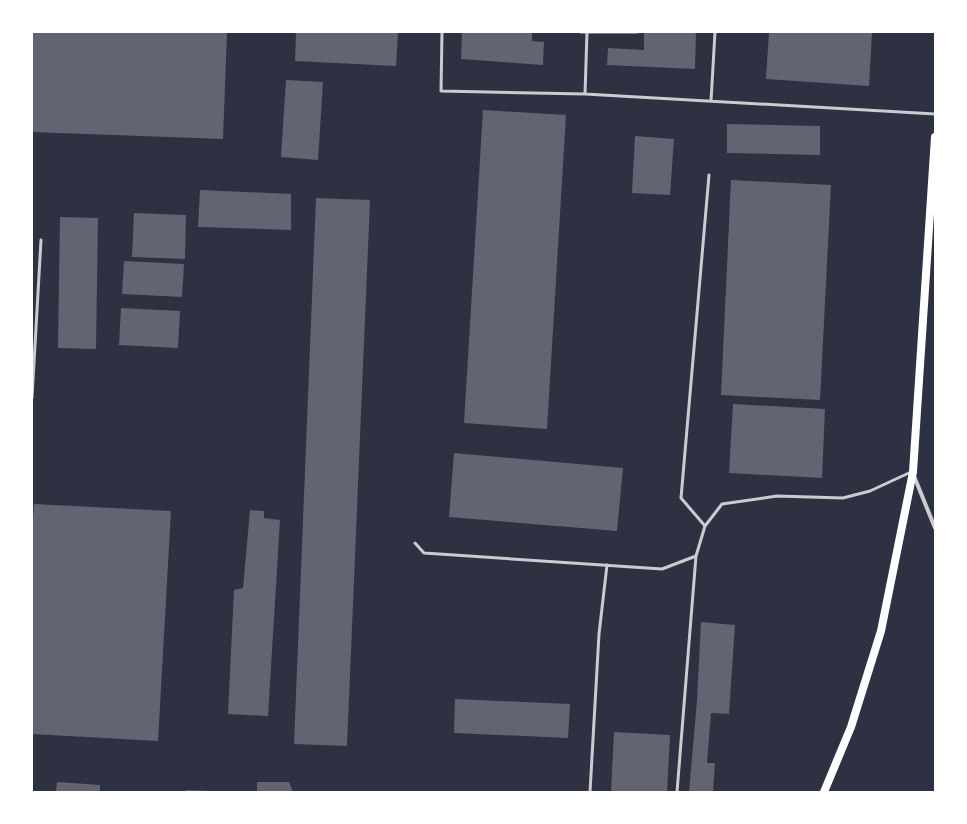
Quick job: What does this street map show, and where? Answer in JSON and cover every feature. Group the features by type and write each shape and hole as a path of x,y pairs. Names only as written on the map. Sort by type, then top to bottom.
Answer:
{"main road":[{"path":"824,792 851,727 882,631 913,472 935,137"}],"street":[{"path":"913,472 935,528"}],"lane":[{"path":"442,32 441,91 585,94 935,114"},
{"path":"581,32 637,32"},
{"path":"585,94 587,32"},
{"path":"711,101 715,32"},
{"path":"705,526 680,498 709,175"},
{"path":"32,398 41,240"},
{"path":"677,792 696,556 705,526 722,504 777,496 843,498 870,490 913,472"},
{"path":"415,543 424,553 662,569 696,556"},
{"path":"590,792 599,634 607,565"}],"building":[{"path":"32,32 227,32 223,139 32,132"},
{"path":"296,32 398,32 396,66 295,61"},
{"path":"462,32 532,32 532,41 544,42 543,65 461,59"},
{"path":"644,32 696,32 695,69 607,65 608,48 644,50"},
{"path":"769,32 872,32 869,86 766,79"},
{"path":"286,80 323,82 318,160 281,157"},
{"path":"483,110 566,115 547,429 464,423"},
{"path":"727,124 820,126 820,155 727,153"},
{"path":"635,136 674,139 670,195 632,193"},
{"path":"731,180 831,185 820,400 721,395"},
{"path":"200,190 291,194 291,230 198,227"},
{"path":"316,198 370,200 347,746 294,744"},
{"path":"134,213 186,215 185,259 132,257"},
{"path":"60,217 98,218 96,349 58,348"},
{"path":"124,261 184,264 182,297 122,294"},
{"path":"121,308 180,311 178,348 119,345"},
{"path":"733,404 825,409 822,478 729,473"},
{"path":"454,453 623,468 617,531 449,517"},
{"path":"34,504 171,511 158,741 32,734 32,535"},
{"path":"250,510 264,511 264,518 280,520 268,716 228,714 234,590 243,588"},
{"path":"701,622 735,625 729,714 711,713 707,763 715,763 713,792 689,792 697,701"},
{"path":"455,699 570,704 568,738 454,733"},
{"path":"614,732 670,735 667,792 611,792"},
{"path":"57,782 100,785 100,792 56,792"},
{"path":"257,782 289,782 293,792 257,792"},
{"path":"186,790 212,791 212,792 186,792"}]}
